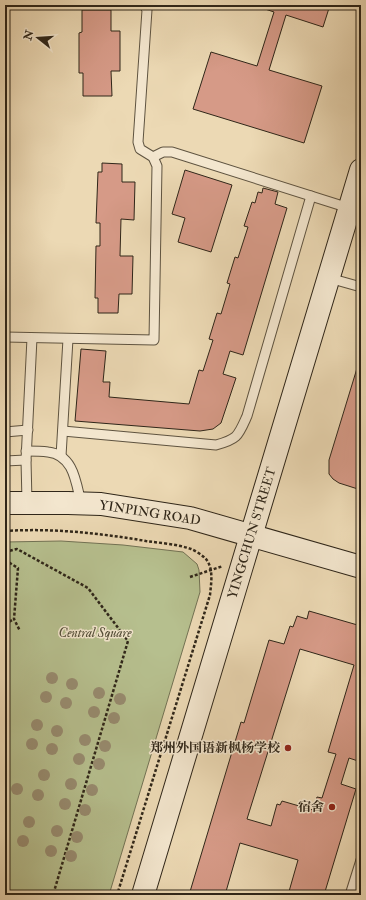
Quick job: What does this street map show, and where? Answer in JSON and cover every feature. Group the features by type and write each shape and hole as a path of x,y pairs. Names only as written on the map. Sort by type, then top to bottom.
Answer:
{"street":[{"name":"YINGCHUN STREET","path":"143,895 361,170"},
{"name":"YINPING ROAD","path":"5,503 81,503 109,505 190,518 361,567"}],"lane":[{"path":"5,338 154,340 157,166 153,157 140,149 138,142 147,10 144,5"},
{"path":"153,157 163,152 172,152 350,208"},
{"path":"63,431 216,446 230,441 238,435 247,416 311,196"},
{"path":"329,278 361,287"},
{"path":"27,502 26,455 32,338"},
{"path":"61,456 68,339"},
{"path":"5,432 28,430"},
{"path":"5,461 26,455 50,452 61,456 74,473 81,503"},
{"path":"350,895 361,860"}],"path":[{"path":"5,531 33,529 74,532 115,536 176,545 192,549 200,554 207,561 211,570 210,595 118,895"},
{"path":"5,552 16,549 88,588 128,641 53,895"},
{"path":"190,578 245,559"},
{"path":"5,560 18,568 14,619 20,631"},
{"path":"5,624 14,619"}],"green space":[{"name":"Central Square","path":"61,541 123,545 183,552 197,564 199,570 200,592 109,895 5,895 5,542"}],"building":[{"path":"263,5 330,5 323,27 286,15 269,70 322,86 304,143 193,109 211,52 257,66 274,12 262,8"},
{"path":"82,10 111,10 111,31 120,31 120,71 111,71 112,96 83,96 83,73 79,73 79,33 82,32"},
{"path":"102,163 122,164 122,182 135,182 134,220 121,219 120,256 133,256 132,294 119,294 118,313 98,313 98,298 95,298 96,246 100,246 100,223 96,223 98,172 102,172"},
{"path":"185,170 232,185 211,252 178,242 185,218 172,214"},
{"path":"263,188 278,192 275,204 287,208 243,355 230,351 223,374 236,378 221,423 213,429 200,431 75,421 81,349 106,351 103,382 110,382 109,397 189,404 199,370 203,371 213,340 209,339 217,313 221,314 230,284 227,283 235,257 238,258 248,227 244,226 252,202 255,203 258,192 262,193"},
{"path":"358,365 361,365 361,490 339,483 329,474 329,460"},
{"path":"309,611 361,626 361,762 349,758 341,784 356,789 324,895 288,895 298,860 240,843 225,895 189,895 241,722 244,723 269,640 284,644 290,626 293,627 297,616 307,619","holes":["300,649 354,665 328,752 336,754 322,798 317,797 313,810 282,801 280,805 277,804 271,826 247,819"]}],"place":[{"name":"郑州外国语新枫杨学校","path":"288,748"},
{"name":"宿舍","path":"332,807"}]}
